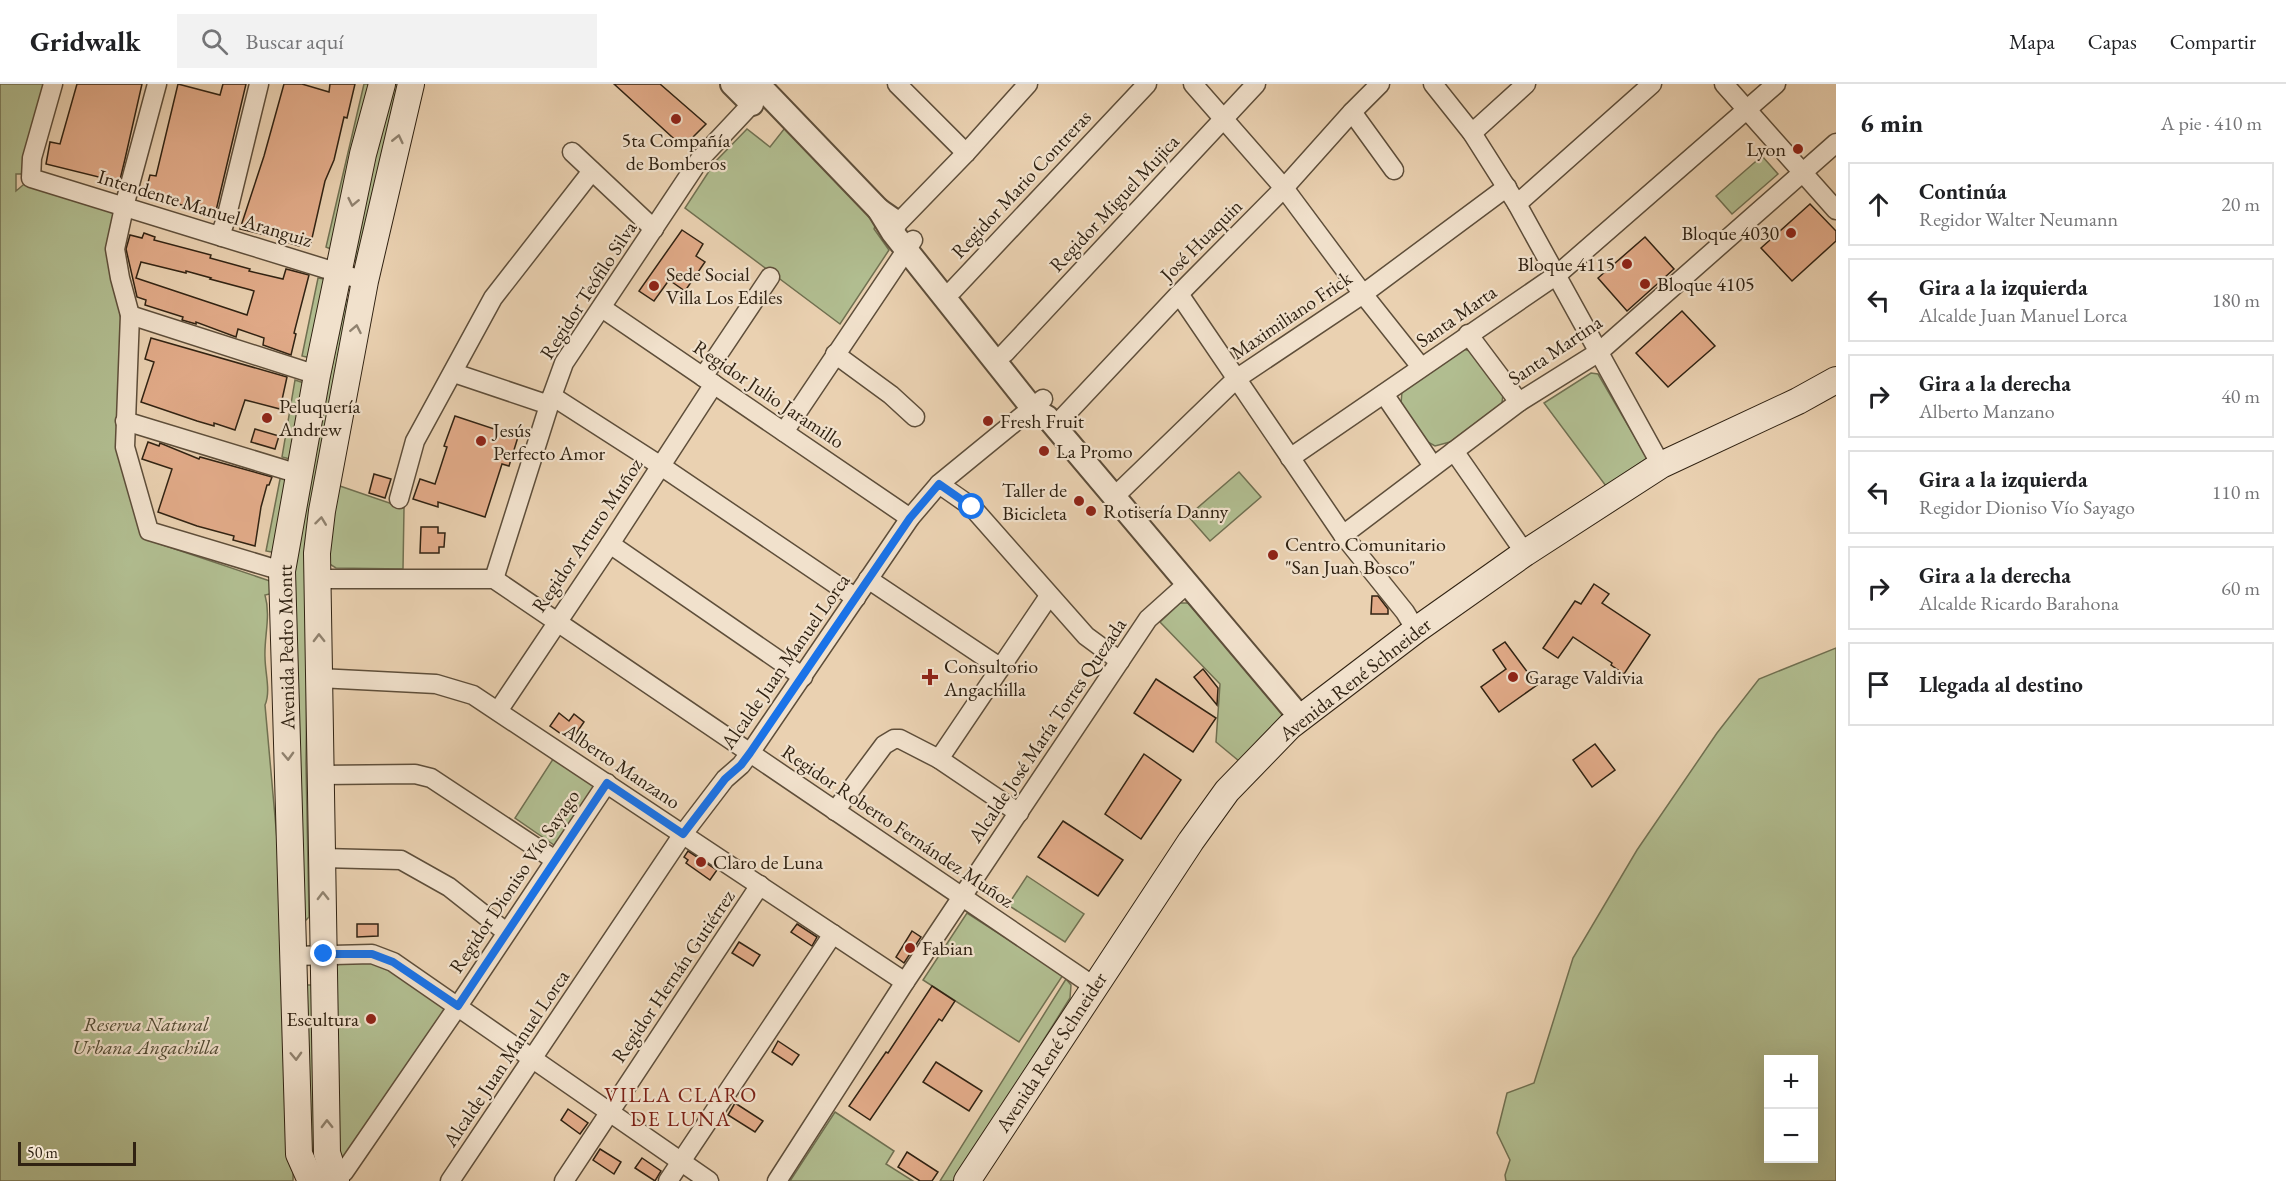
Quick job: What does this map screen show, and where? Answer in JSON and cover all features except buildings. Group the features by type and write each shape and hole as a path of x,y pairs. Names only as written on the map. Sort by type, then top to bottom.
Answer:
{"main road":[{"name":"Avenida Pedro Montt","path":"327,1180 299,1154 282,572 317,375 363,154 382,84"},
{"name":"Avenida Pedro Montt","path":"327,1180 317,553 322,511 365,281 411,84"},
{"name":"Avenida René Schneider","path":"967,1181 1227,791 1300,717 1416,630 1525,553 1661,465 1798,401 1836,380"}],"street":[{"name":"Intendente Manuel Aranguiz","path":"52,84 33,158 31,178 365,281"},
{"path":"157,84 124,206 115,249 130,315 124,447 149,531 282,572"},
{"path":"222,237 259,84"},
{"path":"732,84 758,93 879,210 953,290 1005,353 1044,413"},
{"path":"897,84 966,153"},
{"path":"784,432 835,354 903,237 966,153 1028,84"},
{"name":"Regidor Mario Contreras","path":"953,290 1147,84"},
{"path":"1193,84 1284,188 1421,367"},
{"name":"Regidor Miguel Mujica","path":"1005,353 1256,84"},
{"name":"José Huaquin","path":"1044,413 1179,294 1284,188 1380,84"},
{"path":"1433,84 1472,133 1517,204 1558,274 1661,465"},
{"path":"1472,133 1526,84"},
{"path":"1517,204 1652,84"},
{"path":"1724,84 1836,210"},
{"name":"Santa Marta","path":"1290,458 1558,274 1776,84"},
{"name":"Regidor Teófilo Silva","path":"494,579 550,400 564,363 700,159 758,93"},
{"path":"1352,112 1394,170"},
{"name":"Santa Martina","path":"1343,535 1519,402 1599,352 1836,143"},
{"path":"573,152 654,229"},
{"path":"399,499 415,441 493,298 592,171"},
{"name":"Maximiliano Frick","path":"1114,497 1236,379 1363,294 1507,188"},
{"path":"903,237 1044,413 1300,717"},
{"name":"Regidor Arturo Muñoz","path":"498,711 661,466 708,381 771,277"},
{"path":"1179,294 1343,535 1405,612 1416,630"},
{"name":"Regidor Julio Jaramillo","path":"602,308 910,518"},
{"path":"130,315 317,375"},
{"path":"1468,334 1519,402"},
{"path":"835,354 891,395 915,417"},
{"path":"454,373 550,400 661,466 856,598"},
{"path":"1384,394 1433,466"},
{"name":"Alcalde Juan Manuel Lorca","path":"450,1181 683,834 725,779 741,765 750,753 910,518 939,484 1044,413"},
{"path":"125,421 299,474"},
{"path":"1454,451 1525,553"},
{"path":"939,484 972,507 1086,636 1120,662"},
{"path":"610,544 802,677"},
{"path":"318,579 494,579"},
{"name":"Regidor Roberto Fernández Muñoz","path":"494,579 1095,987"},
{"path":"868,579 1001,668"},
{"name":"Alcalde José María Torres Quezada","path":"777,1181 905,982 1148,619 1187,584"},
{"path":"939,759 1049,596"},
{"name":"Alberto Manzano","path":"319,678 436,684 473,695 905,982"},
{"path":"835,811 889,741 894,739 906,741 939,759 1019,813"},
{"path":"321,775 415,774 431,778 555,860"},
{"name":"Regidor Dioniso Vío Sayago","path":"327,1180 344,1172 607,783"},
{"path":"323,858 401,860 448,887 506,932"},
{"name":"Regidor Hernán Gutiérrez","path":"564,1181 760,885"},
{"path":"668,1181 833,934"},
{"path":"293,956 372,954 393,962 709,1181"}],"green space":[{"name":"Reserva Natural Urbana Angachilla","path":"0,84 47,84 25,174 16,174 16,191 29,180 113,207 124,308 120,400 145,539 273,582 274,593 265,595 267,619 265,663 268,688 265,705 288,962 294,1088 293,1181 0,1181"},
{"path":"364,84 374,84 333,250 326,247"},
{"path":"390,84 402,84 360,261 355,260 352,256"},
{"path":"788,124 880,214 874,229 889,250 840,324 685,208 715,162 747,129 770,147"},
{"path":"1762,156 1778,174 1732,214 1716,196"},
{"path":"318,278 330,280 315,359 302,356"},
{"path":"346,299 349,300 308,558 306,764 309,917 301,921 290,568"},
{"path":"1463,349 1474,352 1503,394 1502,403 1450,442 1435,446 1426,441 1401,404 1402,391"},
{"path":"1591,373 1598,374 1647,458 1606,486 1544,403"},
{"path":"295,380 307,384 294,460 282,457"},
{"path":"1239,472 1261,497 1210,541 1188,516"},
{"path":"281,474 289,477 277,553 266,551"},
{"path":"337,485 404,508 403,569 336,568 328,563"},
{"path":"1180,603 1188,603 1287,714 1239,761 1216,742 1220,684 1160,622"},
{"path":"1836,648 1836,1181 1506,1181 1505,1175 1510,1160 1497,1133 1507,1093 1534,1083 1573,958 1637,850 1717,733 1759,679"},
{"path":"557,753 599,781 560,844 554,845 515,818"},
{"path":"1027,876 1084,914 1065,942 1008,905"},
{"path":"967,913 1063,975 1019,1042 923,980"},
{"path":"341,962 378,963 450,1009 346,1164 337,1162 333,970"},
{"path":"1066,979 1071,985 1070,998 955,1181 940,1181"},
{"path":"306,985 313,985 327,1181 308,1152"},
{"path":"835,1112 894,1151 886,1164 913,1181 790,1181"}],"place":[{"name":"5ta Compañía de Bomberos","path":"676,119"},
{"name":"Lyon","path":"1798,149"},
{"name":"Bloque 4030","path":"1791,233"},
{"name":"Bloque 4115","path":"1627,264"},
{"name":"Bloque 4105","path":"1645,284"},
{"name":"Sede Social Villa Los Ediles","path":"654,286"},
{"name":"Peluquería Andrew","path":"267,418"},
{"name":"Fresh Fruit","path":"988,421"},
{"name":"Jesús Perfecto Amor","path":"481,441"},
{"name":"La Promo","path":"1044,451"},
{"name":"Taller de Bicicleta","path":"1079,501"},
{"name":"Rotisería Danny","path":"1091,511"},
{"name":"Centro Comunitario \"San Juan Bosco\"","path":"1273,555"},
{"name":"Consultorio Angachilla","path":"930,677"},
{"name":"Garage Valdivia","path":"1513,677"},
{"name":"Claro de Luna","path":"701,862"},
{"name":"Fabian","path":"910,948"},
{"name":"Escultura","path":"371,1019"}],"district":[{"name":"VILLA CLARO DE LUNA","path":"681,1106"}],"route":[{"path":"324,954 372,954 393,962 458,1006 607,783 683,834 725,779 741,765 750,753 910,518 939,484 972,507"}]}
